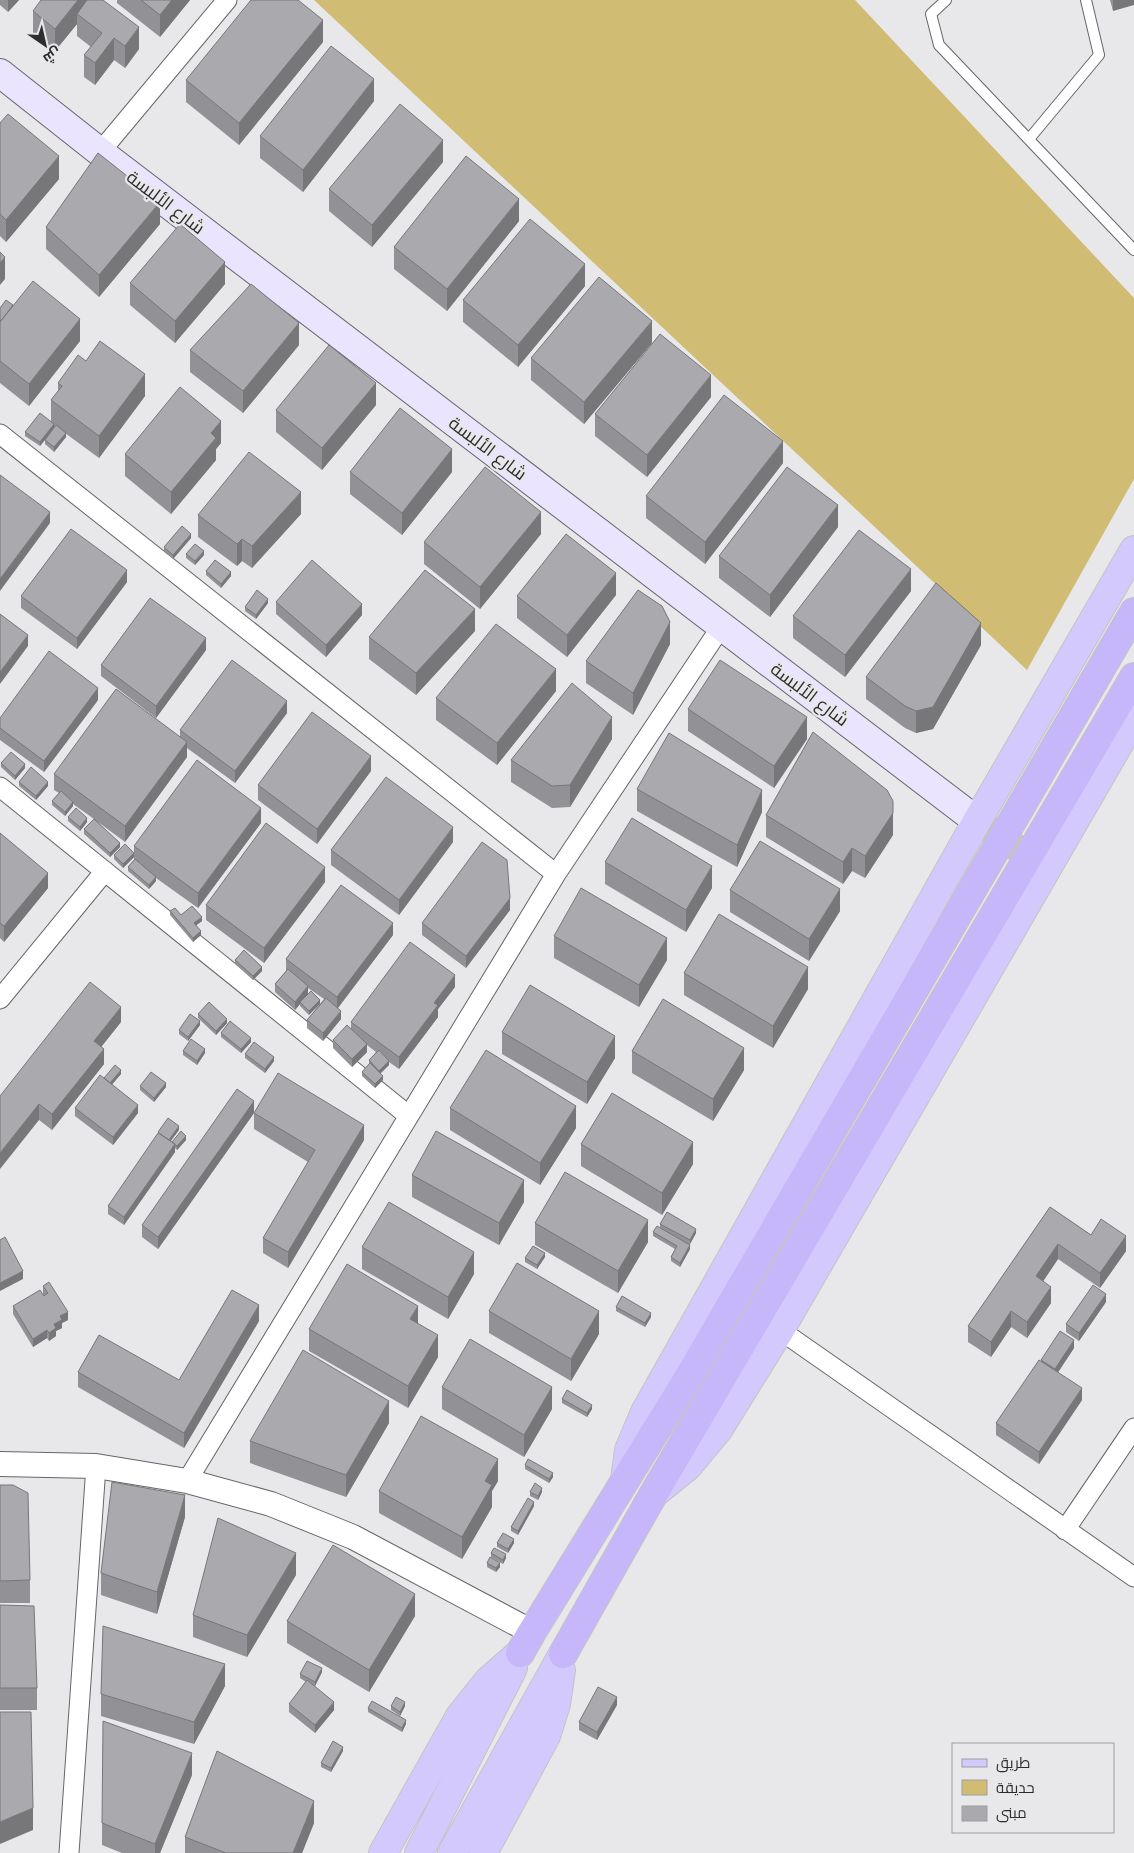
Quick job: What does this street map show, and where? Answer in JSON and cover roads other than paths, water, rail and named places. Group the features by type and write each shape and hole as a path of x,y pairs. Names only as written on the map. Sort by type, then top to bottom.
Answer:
{"highway":[{"path":"526,1642 688,1378 1134,612"},
{"path":"563,1654 653,1494 1134,677"}],"main road":[{"name":"شارع الألبسة","path":"0,73 100,152 977,821"},
{"path":"625,1480 629,1450 644,1412 977,821 1134,550"},
{"path":"653,1494 688,1466 718,1430 780,1330 1134,718"},
{"path":"383,1853 460,1716 488,1681 526,1642"},
{"path":"419,1853 526,1642"},
{"path":"452,1853 563,1654"},
{"path":"482,1853 546,1736 556,1704 563,1654"}],"street":[{"path":"100,152 226,1"},
{"path":"0,434 556,874"},
{"path":"187,1481 556,874 721,626"},
{"path":"0,787 409,1116"},
{"path":"0,1000 105,872"},
{"path":"780,1330 1134,1577"},
{"path":"1066,1530 1134,1428"},
{"path":"0,1464 96,1466 187,1481 271,1504 353,1537 526,1642"},
{"path":"69,1853 96,1466"}],"lane":[{"path":"946,0 931,14 939,45 1134,250"},
{"path":"1029,139 1099,55 1086,0"}],"tunnel":[{"path":"977,821 1046,868"}]}
